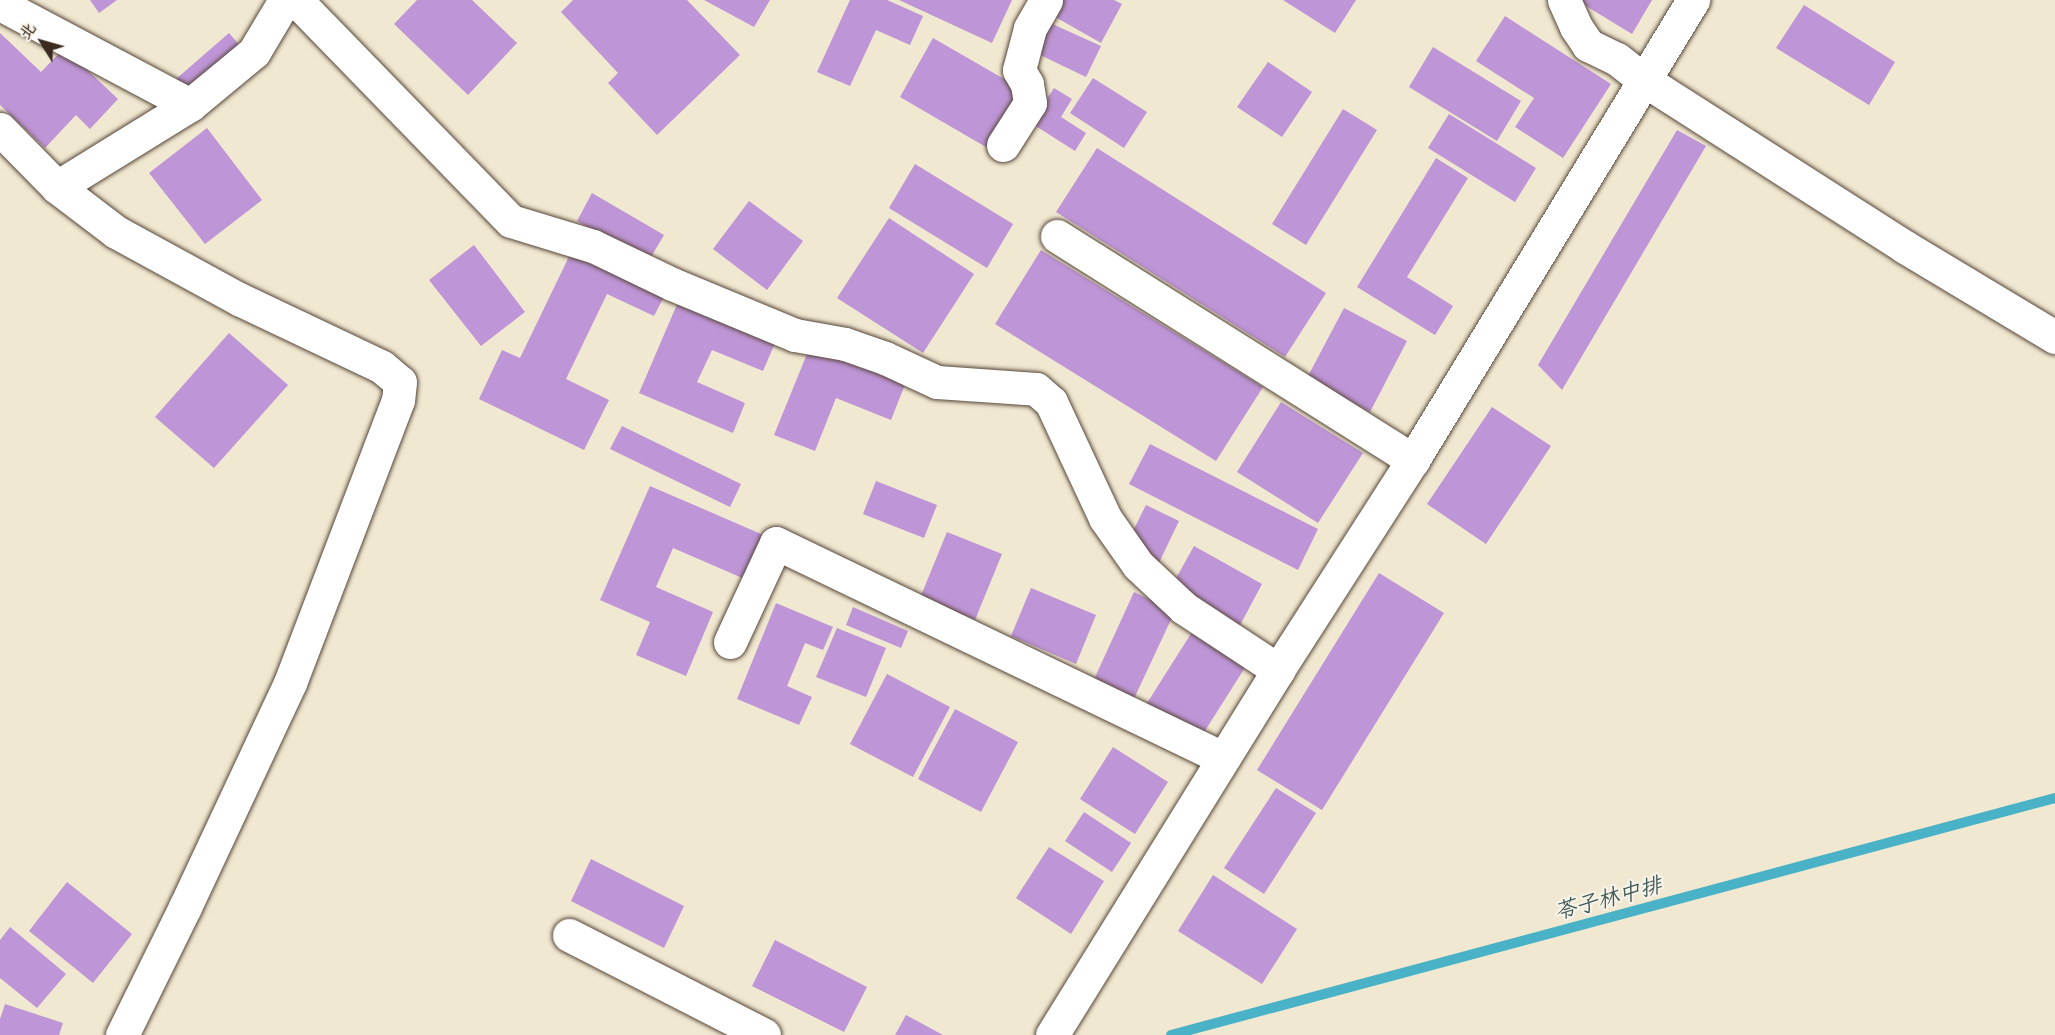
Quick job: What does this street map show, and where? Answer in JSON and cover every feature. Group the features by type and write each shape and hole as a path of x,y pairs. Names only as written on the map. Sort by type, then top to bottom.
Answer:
{"street":[{"path":"57,187 190,105 254,52 285,0"},
{"path":"296,0 511,221 593,246 672,284 795,335 845,344 885,358 937,382 1036,389 1051,402 1105,518 1138,565 1184,608 1278,670"},
{"path":"1003,144 1030,103 1027,84 1019,70 1030,28 1046,0"},
{"path":"1540,0 1570,13 1588,45 1617,59 1644,80 1905,247 2055,338"},
{"path":"1052,1035 1278,670 1413,460 1693,0"},
{"path":"0,4 190,105"},
{"path":"0,129 57,187 117,232 239,299 382,368 400,382 399,400 290,683 186,907 122,1035"},
{"path":"1057,236 1413,460"},
{"path":"730,642 776,543 1223,758"},
{"path":"569,935 764,1035"}],"building":[{"path":"90,0 117,0 99,13"},
{"path":"417,0 472,0 517,43 468,95 394,24"},
{"path":"573,0 687,0 740,55 657,135 608,83 618,73 561,12"},
{"path":"704,0 770,0 754,27"},
{"path":"850,0 887,0 923,16 910,45 876,30 850,86 817,72"},
{"path":"899,0 1012,0 992,43"},
{"path":"1058,0 1114,0 1122,4 1101,43 1050,14"},
{"path":"1283,0 1356,0 1335,33"},
{"path":"1582,0 1652,0 1632,34 1586,6"},
{"path":"1804,5 1895,62 1869,105 1776,48"},
{"path":"1505,16 1611,84 1563,158 1515,127 1534,98 1476,61"},
{"path":"1048,22 1101,46 1086,77 1034,52"},
{"path":"0,33 41,72 64,48 118,99 90,129 76,115 45,148 0,105"},
{"path":"229,33 242,48 189,94 176,79"},
{"path":"933,38 1025,91 991,150 900,97"},
{"path":"1433,47 1521,101 1497,141 1409,87"},
{"path":"1268,62 1312,92 1282,137 1237,107"},
{"path":"1093,78 1147,112 1124,148 1070,113"},
{"path":"1054,88 1072,99 1061,117 1086,133 1075,151 1031,123"},
{"path":"1343,109 1377,130 1306,245 1272,224"},
{"path":"1449,114 1536,168 1515,202 1428,148"},
{"path":"207,128 262,200 205,244 149,173"},
{"path":"1677,130 1706,146 1562,390 1538,365"},
{"path":"1097,148 1326,293 1285,357 1056,212"},
{"path":"1436,158 1468,178 1407,277 1453,306 1435,335 1357,287"},
{"path":"915,164 1013,224 987,268 889,208"},
{"path":"592,193 664,235 648,262 577,221"},
{"path":"749,201 803,241 767,290 713,249"},
{"path":"889,218 974,274 923,353 837,298"},
{"path":"577,240 670,285 654,316 607,294 566,379 609,400 584,450 479,399 502,350 520,358"},
{"path":"474,245 525,312 481,346 429,280"},
{"path":"1041,250 1263,387 1216,461 995,324"},
{"path":"681,295 778,336 763,371 712,350 697,382 745,403 733,433 639,393"},
{"path":"1344,308 1407,341 1370,412 1307,378"},
{"path":"229,333 288,385 214,468 155,417"},
{"path":"811,344 906,382 891,420 836,398 815,451 774,435"},
{"path":"1281,402 1363,453 1318,523 1237,472"},
{"path":"1492,407 1551,446 1486,544 1427,504"},
{"path":"622,426 741,484 730,507 610,449"},
{"path":"1150,444 1318,529 1298,570 1129,484"},
{"path":"876,481 937,505 924,538 863,514"},
{"path":"650,486 766,536 747,580 673,548 656,587 713,612 686,676 636,655 650,622 600,600"},
{"path":"1146,505 1179,521 1155,571 1131,535"},
{"path":"947,532 1002,554 975,620 920,598"},
{"path":"1194,546 1262,584 1238,629 1169,591"},
{"path":"1379,573 1444,613 1322,810 1257,770"},
{"path":"1031,588 1096,615 1076,664 1011,636"},
{"path":"1134,592 1175,611 1131,705 1091,686"},
{"path":"776,603 833,627 823,650 805,643 787,686 812,697 799,725 737,699"},
{"path":"853,607 908,631 901,648 846,625"},
{"path":"837,628 886,648 866,697 816,677"},
{"path":"1192,632 1246,666 1196,745 1142,711"},
{"path":"887,674 950,707 913,777 850,744"},
{"path":"955,709 1018,742 981,812 918,779"},
{"path":"1113,747 1168,782 1135,834 1080,799"},
{"path":"1276,788 1316,813 1264,894 1224,868"},
{"path":"1084,812 1131,843 1112,872 1065,841"},
{"path":"1049,847 1104,881 1071,934 1016,898"},
{"path":"591,859 684,906 664,948 571,901"},
{"path":"1213,875 1297,929 1262,984 1178,931"},
{"path":"67,882 132,934 93,983 29,931"},
{"path":"10,927 66,974 37,1008 0,978 0,940"},
{"path":"775,940 867,987 844,1032 752,986"},
{"path":"5,1004 63,1023 59,1035 0,1035 0,1019"},
{"path":"906,1015 943,1035 895,1035"}],"waterway":[{"name":"苓子林中排","path":"1171,1035 2055,798"}]}
